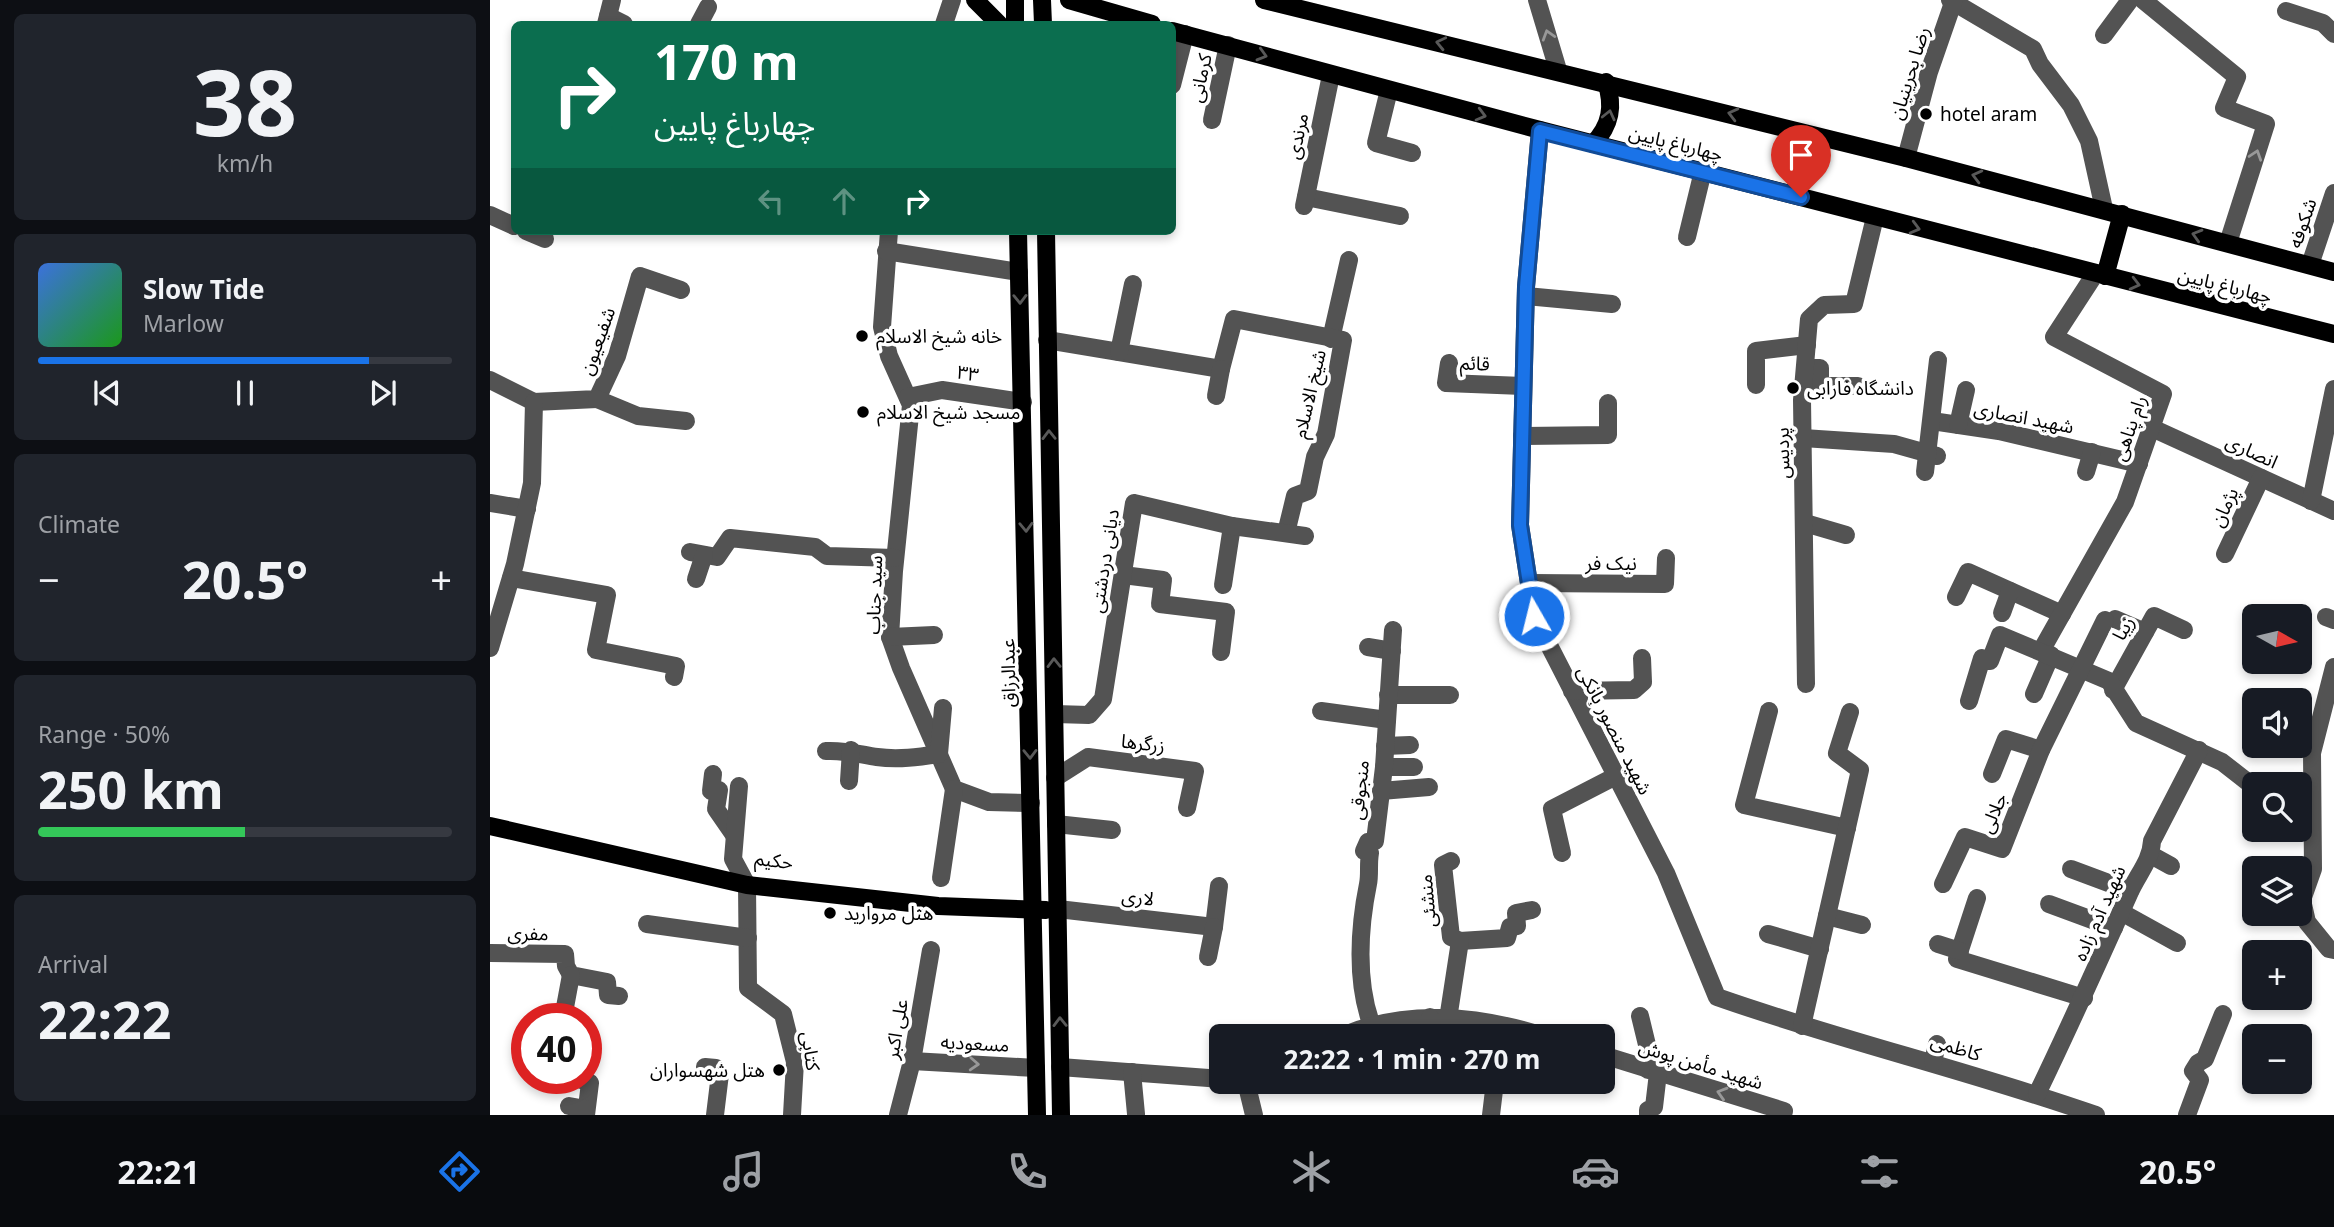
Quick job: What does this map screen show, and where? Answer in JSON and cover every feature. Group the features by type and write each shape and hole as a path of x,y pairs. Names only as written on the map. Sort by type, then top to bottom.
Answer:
{"main road":[{"path":"975,0 996,21"},
{"path":"1015,0 1015,21"},
{"path":"1042,0 1042,21"},
{"path":"1069,0 1142,21"},
{"name":"چهارباغ پایین","path":"1264,0 1558,70 1906,158 2334,272"},
{"path":"1300,0 1326,16"},
{"name":"چهارباغ پایین","path":"1177,34 1228,45 1540,131 2334,334"},
{"path":"1593,144 1604,132 1609,118 1612,100 1606,82"},
{"path":"2100,275 2122,214"},
{"name":"عبدالرزاق","path":"1018,235 1037,1115"},
{"path":"1046,235 1061,1115"},
{"path":"1047,306 1056,235"},
{"name":"حکیم","path":"490,826 747,885 938,906 1034,906"},
{"path":"1034,906 1058,906"}],"street":[{"path":"945,21 952,0"},
{"path":"1537,0 1558,70"},
{"path":"2104,35 2130,0"},
{"path":"2143,0 2237,76 2224,108 2266,124 2228,243"},
{"path":"1952,1 2033,50 2039,64 2071,106 2089,142 2104,209"},
{"name":"رضا بحرینیان","path":"1906,158 1929,72 1952,1"},
{"path":"701,21 708,7"},
{"path":"2286,11 2323,23 2334,34"},
{"name":"کرمانی","path":"1212,120 1228,45"},
{"name":"مرندی","path":"1331,75 1305,201 1400,216"},
{"path":"1389,90 1376,144 1412,153"},
{"name":"شهید منصور بانکی","path":"1540,131 1526,296 1520,525 1534,616 1666,873 1717,997 1802,1026"},
{"path":"1687,237 1703,171"},
{"name":"شکوفه","path":"2310,265 2334,193"},
{"path":"490,215 511,221"},
{"name":"پردیس","path":"1806,684 1803,438 1809,319 1824,304 1854,304 1875,217"},
{"path":"538,235 545,239"},
{"path":"888,235 886,251 1019,272"},
{"name":"سید جناب","path":"886,251 883,317 888,356 911,405 895,558 890,637 954,789"},
{"path":"1331,339 1349,260"},
{"name":"رام پناهی","path":"2034,694 2046,653 2062,614 2125,502 2163,394 2054,337 2100,275"},
{"name":"شفیعیون","path":"534,402 597,399 618,356 640,276 681,290"},
{"path":"1119,352 1133,284"},
{"path":"1526,296 1612,304"},
{"name":"شیخ الاسلام","path":"1221,369 1234,319 1343,340 1325,434 1315,457 1308,491 1295,496 1286,533"},
{"path":"1047,340 1221,369 1216,396"},
{"path":"1756,385 1756,351 1807,345"},
{"path":"1924,472 1932,454 1932,421 1938,360"},
{"name":"قائم","path":"1449,363 1446,383 1523,387"},
{"path":"1805,368 1820,369 1820,386 1858,386"},
{"path":"490,380 534,402 532,483 511,578 494,624 490,648"},
{"path":"2311,501 2328,448 2334,389"},
{"name":"۳۳","path":"908,397 942,390 1023,402"},
{"path":"1958,425 1966,390"},
{"path":"597,399 638,416 686,421"},
{"path":"1522,436 1608,435 1608,403"},
{"name":"شهید انصاری","path":"1932,421 2092,452 2139,464"},
{"name":"انصاری","path":"2152,428 2334,511"},
{"path":"1803,438 1894,444 1932,454"},
{"path":"2086,472 2092,452"},
{"name":"پژمان","path":"2225,554 2261,478"},
{"path":"490,503 527,509"},
{"name":"دیانی دردشتی","path":"1055,714 1089,715 1103,699 1111,614 1123,575 1134,503 1232,526 1305,536"},
{"path":"1805,523 1846,535"},
{"path":"1223,585 1232,526"},
{"path":"696,579 697,553 717,557 730,538 815,547 827,556 895,558"},
{"name":"نیک فر","path":"1530,583 1665,584 1666,558"},
{"path":"1956,597 1968,572 2062,614"},
{"path":"1123,575 1163,580 1160,604 1226,612 1221,652"},
{"path":"511,578 607,595 596,650 676,666 674,677"},
{"path":"2002,613 2010,591"},
{"name":"زیبا","path":"2113,690 2154,616 2184,630"},
{"name":"جلالی","path":"1943,884 1965,836 2002,849 2041,750 2081,667 2110,619 2145,632"},
{"name":"منجوقی","path":"1371,1023 1362,996 1363,898 1369,881 1366,873 1370,853 1364,851 1368,842 1375,841 1384,767 1393,630"},
{"path":"890,637 934,635"},
{"path":"1969,701 1982,658 1990,661 2000,635 2109,681 2136,723 2199,750 2222,762 2242,778"},
{"path":"1368,647 1392,651"},
{"path":"1572,691 1634,690 1643,682 1642,658"},
{"path":"2310,772 2312,753 2327,725 2334,667"},
{"path":"1388,695 1450,695"},
{"path":"826,751 851,750 877,757 907,758 939,754 943,708"},
{"path":"1321,711 1387,720"},
{"path":"1769,711 1744,805 1847,828"},
{"path":"1802,1026 1860,770 1837,753 1850,712"},
{"name":"جلالی","path":"1992,774 2006,739 2041,750"},
{"path":"1385,746 1410,745"},
{"path":"849,781 851,750"},
{"name":"شهید آدم زاده","path":"2037,1094 2084,998 2130,891 2151,855 2152,841 2199,750"},
{"name":"زرگرها","path":"1055,778 1088,757 1195,771 1187,808"},
{"path":"1384,767 1414,766"},
{"path":"713,774 711,791 719,790 716,810 734,835"},
{"path":"1562,853 1552,809 1615,777"},
{"path":"739,786 733,859 747,885"},
{"path":"1381,790 1429,787"},
{"path":"941,878 954,789 989,802 1031,803"},
{"name":"حکیم","path":"490,820 736,876 939,900 1034,906"},
{"path":"1056,824 1112,830"},
{"path":"2312,837 2313,869 2302,900 2307,922 2329,949 2334,950"},
{"path":"2151,855 2171,866"},
{"name":"منشئی","path":"1436,1024 1460,941 1451,937 1443,865 1451,861"},
{"path":"2071,869 2130,891"},
{"name":"کتابی","path":"747,885 748,988 783,1013 795,1062 792,1115"},
{"path":"1208,957 1219,886"},
{"path":"1977,898 1957,959 2084,998"},
{"path":"2049,904 2118,920 2177,943"},
{"name":"لاری","path":"1058,906 1214,927"},
{"path":"1460,941 1507,938 1510,928 1517,926 1516,913 1532,910"},
{"path":"1827,916 1862,925"},
{"path":"647,924 748,938"},
{"path":"1768,934 1820,949"},
{"path":"1938,944 1960,951"},
{"name":"علی اکبر","path":"898,1115 912,1061 931,950"},
{"name":"مفری","path":"490,953 565,954 566,966 571,975"},
{"path":"566,1003 571,975 607,982 608,995 619,996"},
{"path":"2187,1115 2200,1080 2193,1071 2198,1063 2205,1059 2223,1014"},
{"path":"1640,1016 1653,1071 1654,1107 1648,1110 1648,1115"},
{"path":"1371,1023 1439,1018 1468,1024"},
{"name":"کاظمی","path":"1802,1026 1933,1062 2096,1115"},
{"path":"1933,1062 1937,1044"},
{"name":"شهید مأمن پوش","path":"1615,1059 1784,1111 1783,1115"},
{"name":"مسعودیه","path":"912,1061 1037,1068"},
{"path":"705,1067 716,1068 720,1074 715,1115"},
{"path":"1060,1067 1209,1078"},
{"path":"1132,1072 1136,1114"},
{"path":"1249,1094 1254,1115"},
{"path":"1491,1115 1494,1094"}],"place":[{"name":"hotel aram","path":"1926,114"},
{"name":"خانه شیخ الاسلام","path":"862,336"},
{"name":"دانشگاه فارابی","path":"1793,388"},
{"name":"مسجد شیخ الاسلام","path":"863,412"},
{"name":"هتل مروارید","path":"830,913"},
{"name":"هتل شهسواران","path":"779,1070"}],"route":[{"path":"1534,616 1520,525 1526,287 1540,131 1801,197"}]}
